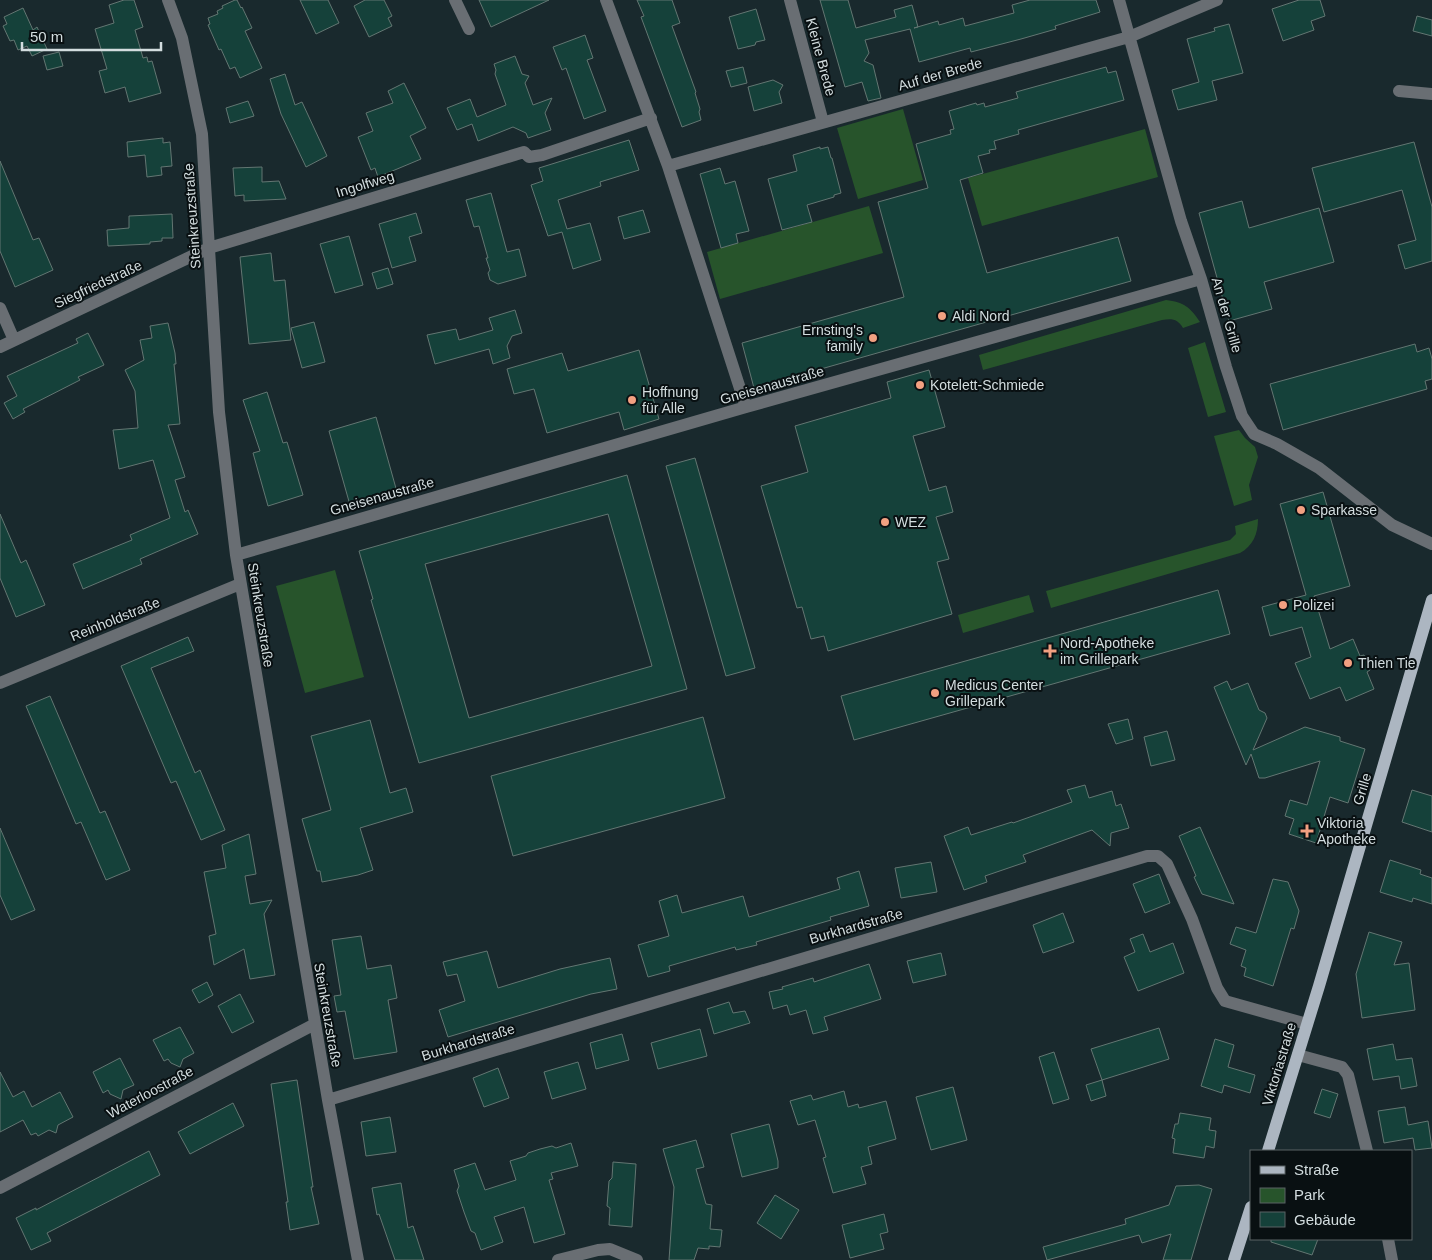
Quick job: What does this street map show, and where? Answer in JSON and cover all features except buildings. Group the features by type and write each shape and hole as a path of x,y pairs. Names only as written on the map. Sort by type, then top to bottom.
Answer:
{"main road":[{"name":"Grille","path":"1319,986 1432,600"},
{"name":"Viktoriastraße","path":"1268,1150 1319,986"},
{"path":"1234,1260 1250,1209"}],"street":[{"name":"Steinkreuzstraße","path":"168,0 182,38 202,134 219,412 240,584 328,1100 358,1260"},
{"path":"455,0 469,29"},
{"path":"606,0 668,166 746,407"},
{"name":"Kleine Brede","path":"790,0 823,122"},
{"name":"An der Grille","path":"1119,0 1181,221 1242,416 1254,434 1277,444 1319,468 1392,525 1432,544"},
{"name":"Auf der Brede","path":"668,166 1129,37 1217,0"},
{"path":"1399,91 1432,94"},
{"name":"Ingolfweg","path":"209,248 524,152 529,157 542,155 651,118"},
{"name":"Siegfriedstraße","path":"0,347 209,248"},
{"name":"Gneisenaustraße","path":"236,554 746,407 1201,280"},
{"path":"0,308 14,340"},
{"name":"Reinholdstraße","path":"0,683 240,584"},
{"name":"Burkhardstraße","path":"328,1100 1147,856 1158,856 1167,864 1192,918 1217,988 1225,1000 1307,1024"},
{"name":"Waterloostraße","path":"0,1188 315,1024"},
{"path":"1298,1055 1342,1067 1348,1076 1367,1150"},
{"path":"1388,1240 1392,1260"},
{"path":"558,1260 598,1250 610,1249 637,1260"}],"green space":[{"path":"903,109 923,180 858,199 837,128"},
{"path":"1145,129 1158,177 982,226 968,178"},
{"path":"869,206 883,253 720,299 707,252"},
{"path":"1166,300 1178,302 1186,306 1200,322 1183,328 1174,320 1162,320 983,370 979,355"},
{"path":"1205,342 1226,412 1208,417 1188,348"},
{"path":"1239,430 1255,447 1258,457 1249,485 1252,500 1234,506 1214,436"},
{"path":"1258,519 1254,539 1240,553 1051,608 1046,591 1230,540 1236,534 1235,526"},
{"path":"335,570 364,677 305,693 276,586"},
{"path":"1029,595 1034,612 963,633 958,615"}],"place":[{"name":"Aldi Nord","path":"942,316"},
{"name":"Ernsting's family","path":"873,338"},
{"name":"Kotelett-Schmiede","path":"920,385"},
{"name":"Hoffnung für Alle","path":"632,400"},
{"name":"Sparkasse","path":"1301,510"},
{"name":"WEZ","path":"885,522"},
{"name":"Polizei","path":"1283,605"},
{"name":"Nord-Apotheke im Grillepark","path":"1050,651"},
{"name":"Thien Tie","path":"1348,663"},
{"name":"Medicus Center Grillepark","path":"935,693"},
{"name":"Viktoria Apotheke","path":"1307,831"}]}
